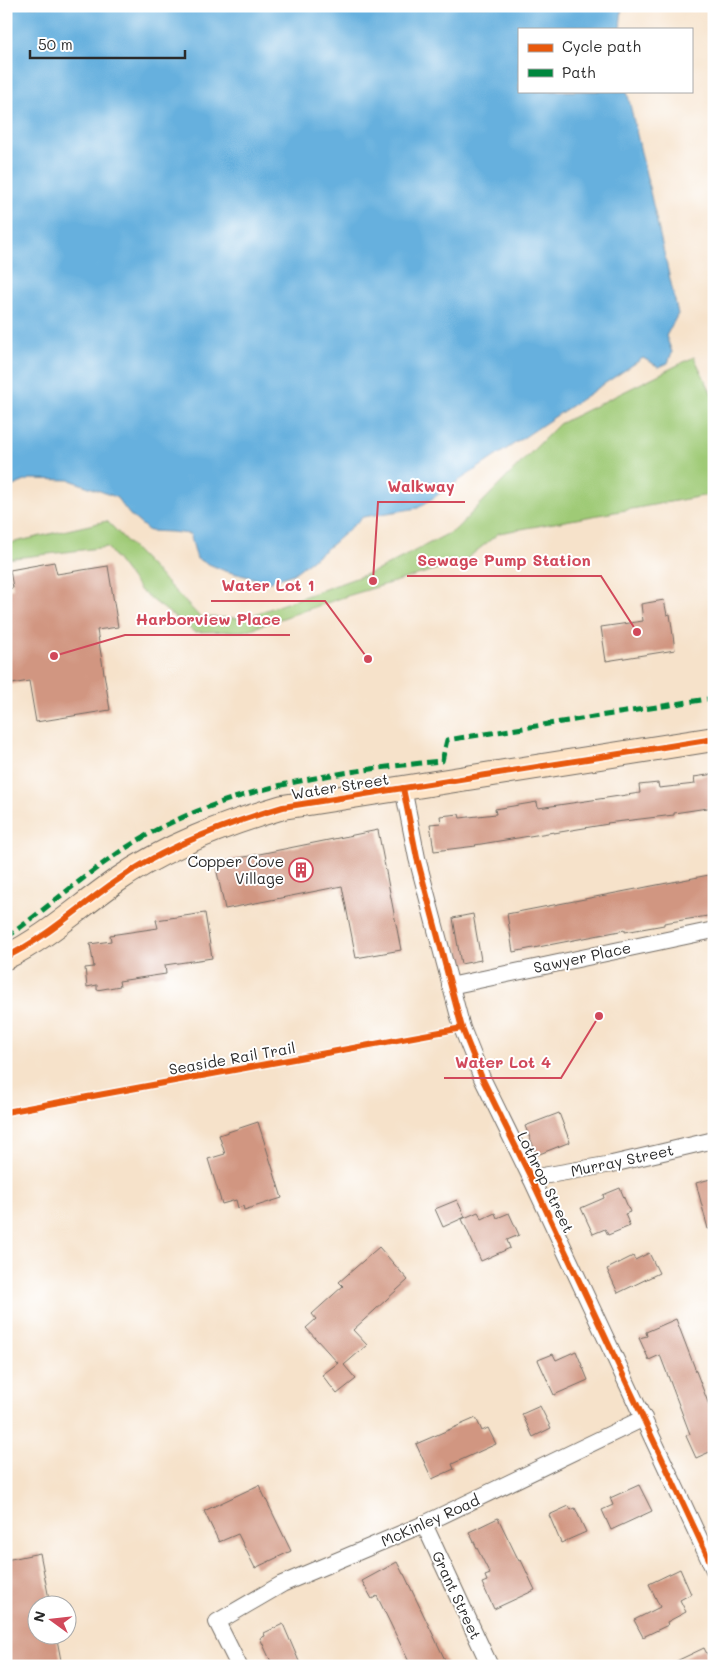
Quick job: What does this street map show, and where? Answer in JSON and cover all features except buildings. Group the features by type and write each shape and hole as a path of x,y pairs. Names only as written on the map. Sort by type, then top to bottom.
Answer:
{"main road":[{"name":"Water Street","path":"6,957 19,951 63,921 117,880 162,854 209,832 250,817 283,807 714,739"}],"street":[{"name":"Lothrop Street","path":"403,788 417,858 462,1028 482,1078 531,1178 714,1570"},
{"name":"Sawyer Place","path":"450,986 714,930"},
{"name":"Murray Street","path":"531,1178 612,1164 714,1140"},
{"name":"McKinley Road","path":"239,1666 217,1622 282,1584 424,1524 644,1418"},
{"name":"Grant Street","path":"424,1524 490,1666"}],"green space":[{"path":"694,357 714,398 714,494 499,533 464,561 347,596 245,631 194,632 141,591 107,547 6,559 6,544 107,521 200,617 244,618 378,570 455,530 559,424"}],"water":[{"path":"6,6 622,6 620,28 518,28 518,92 627,92 678,314 666,336 672,352 668,363 659,367 643,358 418,508 363,517 330,546 293,574 269,582 225,571 197,559 190,534 149,531 130,515 116,497 70,480 30,479 6,489"}],"marked path":[{"path":"6,938 122,850 164,826 230,799 265,789 335,774 442,761 447,740 714,698"}],"cycle path":[{"path":"6,957 35,941 116,881 155,857 197,837 283,807 714,739"},
{"path":"403,788 417,858 462,1028 482,1078 531,1178 714,1570"},
{"name":"Seaside Rail Trail","path":"6,1112 462,1028"}],"place":[{"name":"Walkway","path":"373,581"},
{"name":"Sewage Pump Station","path":"637,632"},
{"name":"Harborview Place","path":"54,656"},
{"name":"Water Lot 1","path":"368,659"},
{"name":"Copper Cove Village","path":"301,870"},
{"name":"Water Lot 4","path":"599,1016"}]}
